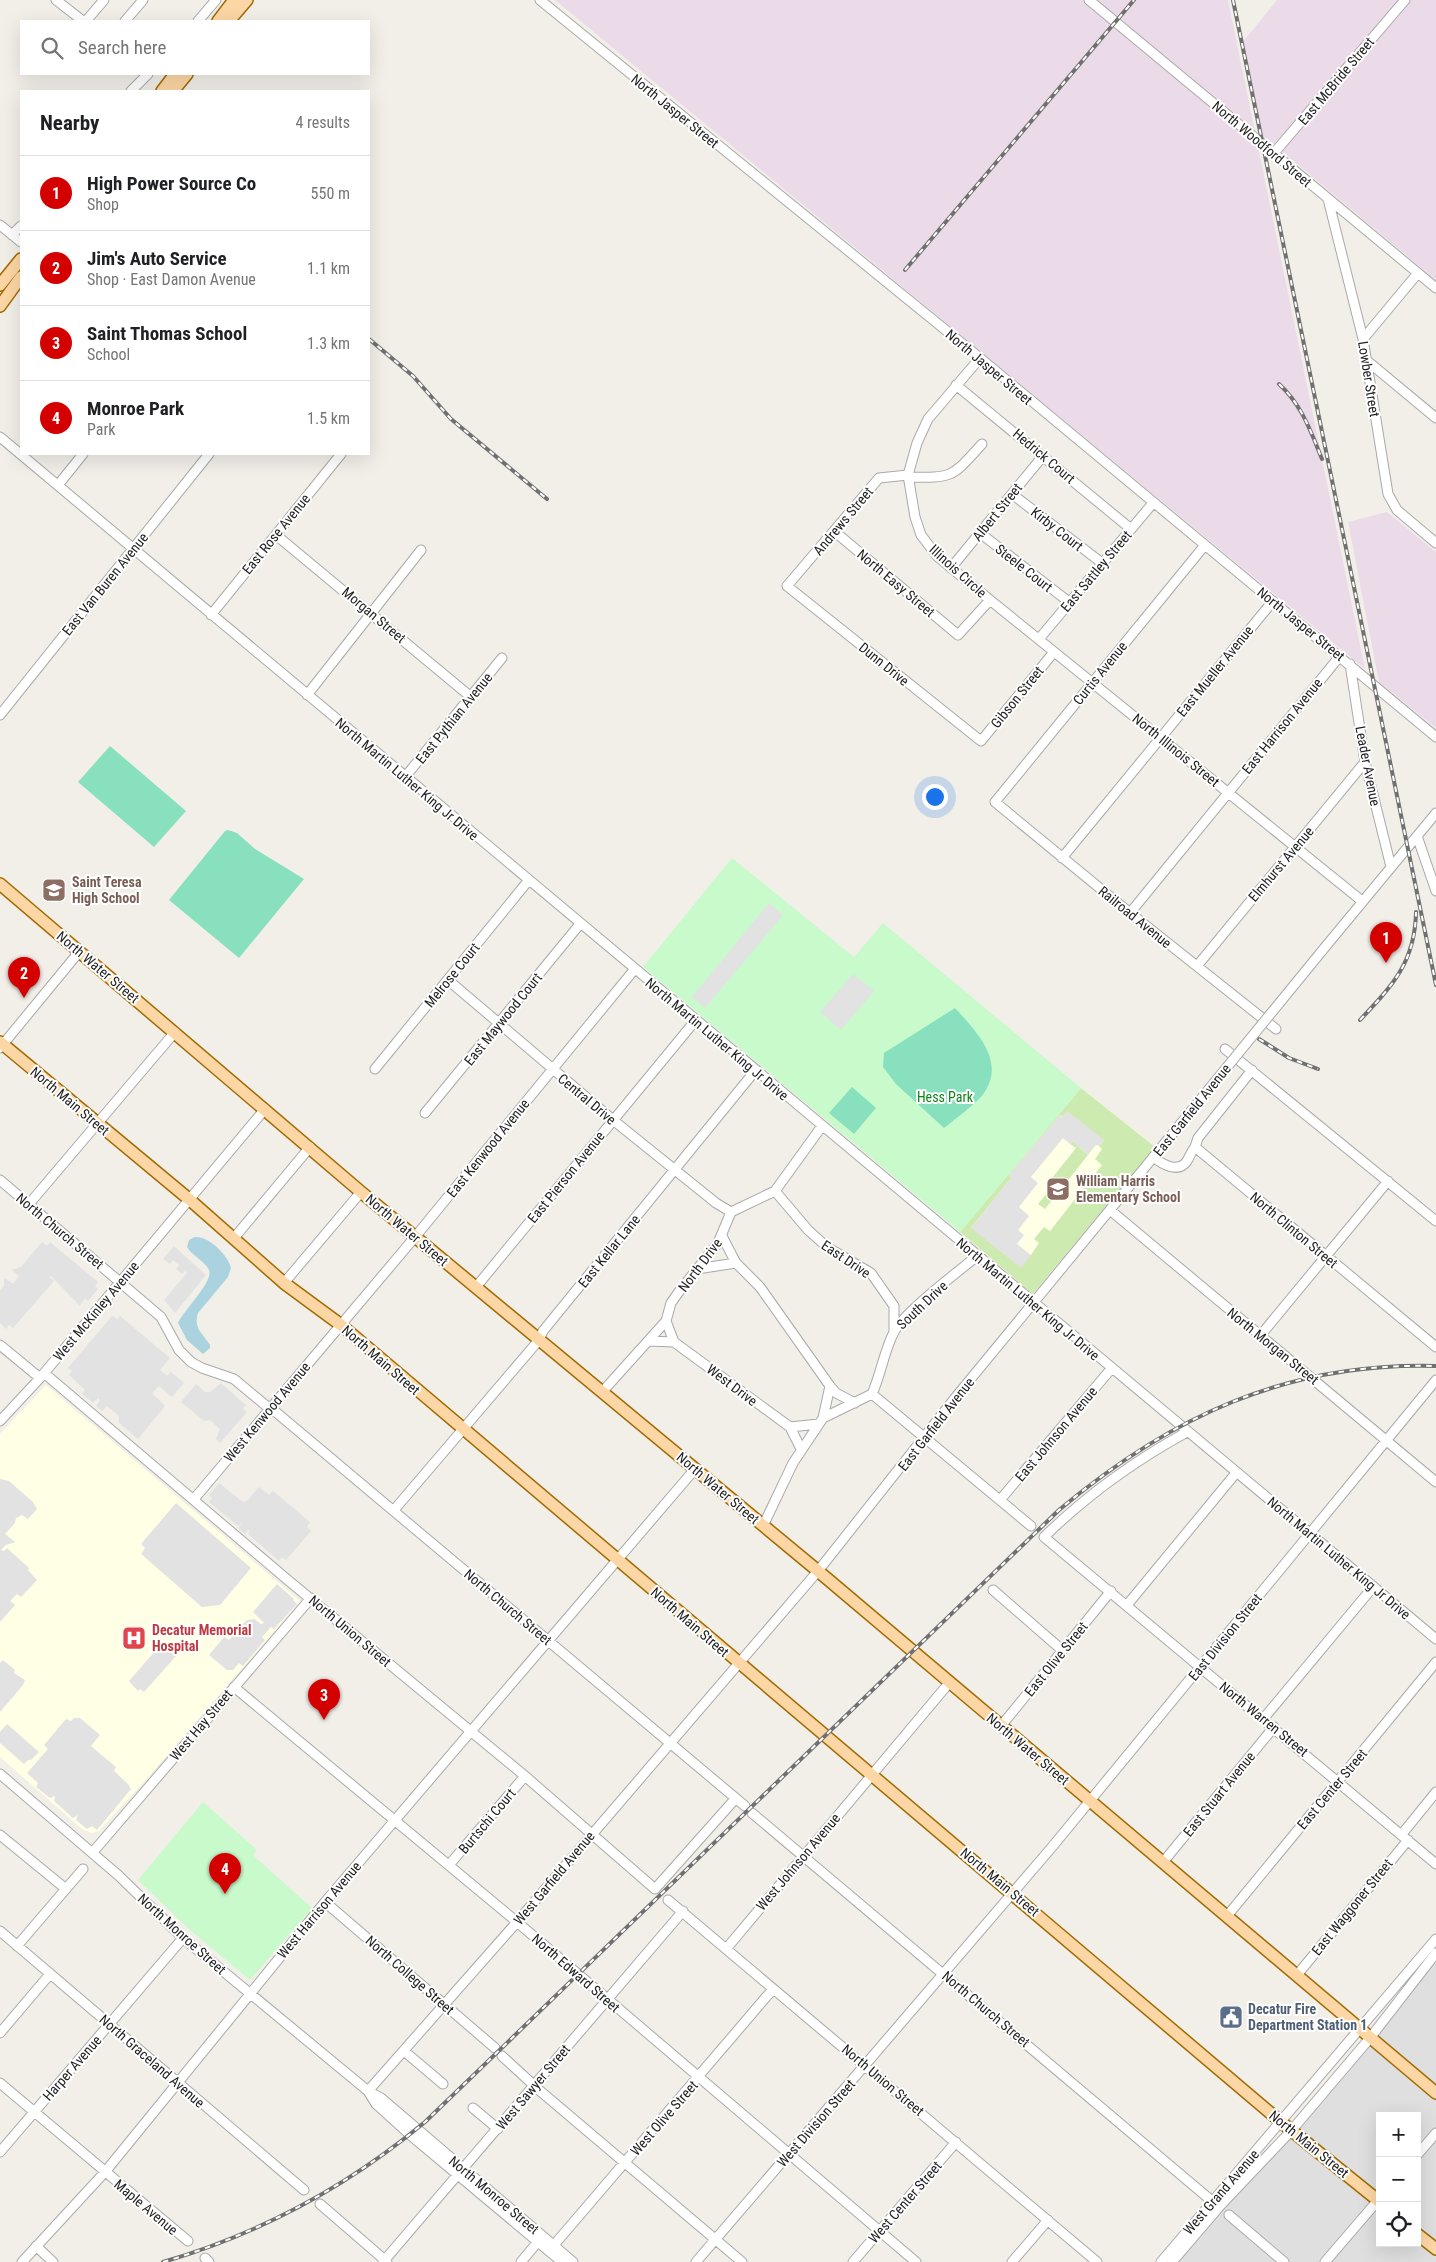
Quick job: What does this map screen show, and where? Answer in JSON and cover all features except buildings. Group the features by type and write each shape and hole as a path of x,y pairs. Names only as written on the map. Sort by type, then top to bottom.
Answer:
{"main road":[{"path":"219,20 234,0"},
{"path":"230,20 247,0"},
{"path":"163,90 174,75"},
{"path":"174,90 186,75"},
{"path":"0,285 20,260"},
{"path":"0,306 20,278"},
{"name":"North Water Street","path":"0,884 361,1192 818,1570 949,1683 1164,1862 1436,2093"},
{"name":"North Main Street","path":"1,1045 190,1200 284,1283 341,1325 738,1663 1013,1893 1291,2131 1376,2198"},
{"path":"1421,2237 1436,2249"}],"street":[{"path":"56,0 84,20"},
{"path":"86,20 104,0"},
{"path":"126,20 143,0"},
{"path":"199,20 216,0"},
{"name":"North Jasper Street","path":"540,0 980,358 1436,736"},
{"name":"North Woodford Street","path":"1089,0 1436,288"},
{"name":"East McBride Street","path":"1274,153 1405,0"},
{"path":"132,90 147,75"},
{"name":"Lowber Street","path":"1328,199 1363,339 1388,494 1397,510 1435,539"},
{"path":"0,225 20,241"},
{"path":"12,234 20,227"},
{"path":"1363,339 1418,273"},
{"name":"Illinois Circle","path":"980,358 928,419 917,443 908,476 915,517 921,535 937,556 990,600"},
{"path":"1365,359 1436,418"},
{"name":"Hedrick Court","path":"956,385 1131,529"},
{"name":"North Martin Luther King Jr Drive","path":"0,437 20,454"},
{"name":"Andrews Street","path":"788,586 879,478 908,476 941,478 954,473 982,444"},
{"name":"North Martin Luther King Jr Drive","path":"22,455 634,970 1436,1639"},
{"path":"58,485 82,455"},
{"name":"East Van Buren Avenue","path":"0,715 208,455"},
{"name":"East Rose Avenue","path":"211,615 340,455"},
{"name":"Albert Street","path":"952,568 1044,456"},
{"name":"Kirby Court","path":"1012,494 1102,563"},
{"name":"East Sattley Street","path":"1039,639 1153,503"},
{"name":"North Easy Street","path":"834,531 958,636 990,600"},
{"name":"Steele Court","path":"980,533 1069,602"},
{"name":"Morgan Street","path":"276,535 471,697"},
{"name":"Curtis Avenue","path":"996,802 1205,545"},
{"path":"307,695 422,550"},
{"name":"Dunn Drive","path":"788,586 981,741"},
{"name":"North Illinois Street","path":"990,600 1362,901"},
{"name":"East Mueller Avenue","path":"1062,858 1273,601"},
{"name":"Gibson Street","path":"981,741 1054,652"},
{"name":"East Harrison Avenue","path":"1130,913 1340,656"},
{"name":"East Pythian Avenue","path":"405,777 502,658"},
{"name":"Leader Avenue","path":"1350,664 1365,762 1391,867"},
{"name":"Elmhurst Avenue","path":"1196,966 1365,762"},
{"name":"Railroad Avenue","path":"996,802 1062,858 1276,1029"},
{"name":"East Garfield Avenue","path":"738,1663 818,1570 1033,1303 1436,813"},
{"path":"1417,836 1436,891"},
{"name":"Melrose Court","path":"375,1069 528,881"},
{"name":"East Maywood Court","path":"425,1113 580,924"},
{"path":"1,1045 79,952"},
{"name":"East Kenwood Avenue","path":"341,1325 634,970"},
{"name":"Central Drive","path":"448,980 674,1171 731,1212"},
{"name":"East Pierson Avenue","path":"476,1287 695,1021"},
{"path":"29,1204 175,1032"},
{"path":"1225,1049 1436,1221"},
{"path":"1153,1158 1162,1164 1177,1167 1183,1165 1202,1133 1252,1070"},
{"name":"East Kellar Lane","path":"394,1510 540,1340 543,1331 755,1071"},
{"name":"West McKinley Avenue","path":"0,1421 42,1375 265,1109"},
{"path":"731,1212 775,1191 822,1126"},
{"name":"North Clinton Street","path":"1195,1147 1436,1347"},
{"path":"234,1238 310,1148"},
{"name":"North Church Street","path":"0,1180 164,1320 179,1350 191,1362 202,1368 234,1379 270,1408 671,1742 1216,2204"},
{"path":"1260,1336 1388,1181"},
{"name":"East Drive","path":"775,1191 808,1230 827,1247 871,1273 894,1306"},
{"path":"284,1283 361,1192"},
{"name":"North Morgan Street","path":"1110,1210 1436,1482"},
{"name":"North Drive","path":"603,1391 666,1321 671,1304 722,1236 731,1212"},
{"path":"722,1236 736,1263 760,1287 830,1386 836,1393 855,1403"},
{"name":"South Drive","path":"872,1394 894,1330 912,1311 977,1256"},
{"path":"697,1269 736,1263"},
{"path":"894,1330 894,1306 912,1311"},
{"path":"648,1341 674,1342 666,1321"},
{"name":"West Kenwood Avenue","path":"194,1499 341,1325"},
{"name":"West Drive","path":"674,1342 790,1427 802,1448"},
{"name":"North Union Street","path":"0,1346 42,1375 194,1499 525,1776 655,1889 736,1798"},
{"name":"East Johnson Avenue","path":"1000,1500 1111,1369"},
{"name":"East Division Street","path":"1013,1893 1436,1380"},
{"path":"763,1526 802,1448 821,1421 830,1386"},
{"path":"790,1427 821,1421 872,1394 1032,1526"},
{"name":"North Warren Street","path":"1187,1432 1153,1450 1112,1477 1076,1506 1044,1537 1200,1668 1264,1718 1436,1864"},
{"path":"617,1559 695,1469"},
{"path":"1127,1605 1236,1473"},
{"name":"West Harrison Avenue","path":"22,2262 105,2172 325,1902 617,1559"},
{"path":"1264,1718 1373,1587"},
{"path":"993,1590 1062,1650"},
{"name":"East Olive Street","path":"1001,1726 1110,1591"},
{"name":"West Hay Street","path":"93,1852 311,1598"},
{"name":"East Center Street","path":"1227,1916 1436,1662"},
{"name":"West Garfield Avenue","path":"368,2091 517,1922 738,1663"},
{"path":"872,1775 949,1683"},
{"name":"North Edward Street","path":"234,1687 517,1922 916,2262"},
{"name":"East Stuart Avenue","path":"1164,1862 1274,1727"},
{"name":"North Monroe Street","path":"0,1774 93,1852 183,1938 368,2091 380,2098 461,2172 541,2239 562,2262"},
{"name":"West Johnson Avenue","path":"726,1949 872,1775"},
{"name":"Burtschi Court","path":"449,1865 525,1776"},
{"name":"East Waggoner Street","path":"1297,1975 1405,1837 1436,1792"},
{"path":"0,1835 66,1889"},
{"path":"17,1946 83,1869"},
{"name":"West Division Street","path":"696,2262 1013,1893"},
{"name":"North Union Street","path":"668,1900 866,2065 1096,2262"},
{"name":"North College Street","path":"325,1902 495,2048"},
{"name":"West Sawyer Street","path":"385,2261 683,1911"},
{"name":"North Graceland Avenue","path":"0,1932 304,2190"},
{"name":"Harper Avenue","path":"0,2152 111,2025 183,1938"},
{"name":"West Grand Avenue","path":"1172,2262 1281,2122 1436,1938"},
{"name":"West Grand Avenue","path":"1161,2262 1216,2204 1291,2131 1370,2038 1436,1953"},
{"path":"0,2033 50,1974"},
{"name":"West Olive Street","path":"554,2245 773,1989"},
{"path":"404,2051 444,2084"},
{"path":"502,2056 742,2262"},
{"name":"Maple Avenue","path":"0,2083 188,2242"},
{"path":"473,2108 498,2129"},
{"path":"1421,2150 1436,2133"},
{"name":"West Center Street","path":"853,2262 956,2142"},
{"path":"1325,2262 1377,2202"},
{"path":"320,2204 385,2261"},
{"path":"1229,2215 1284,2262"},
{"path":"1012,2262 1048,2220"},
{"path":"521,2262 541,2239"},
{"name":"North Monroe Street","path":"541,2239 554,2245 573,2262"},
{"path":"36,2246 54,2262"}],"shaded area":[{"path":"555,0 1228,0 1365,669"},
{"path":"1277,0 1436,0 1436,280 1261,134 1242,43"},
{"path":"1387,512 1436,552 1436,728 1379,682 1348,522"},
{"path":"769,903 783,915 705,1008 692,997"},
{"path":"853,974 874,991 841,1030 820,1012"},
{"name":"William Harris Elementary School","path":"1081,1088 1155,1147 1033,1294 960,1232"},
{"path":"1067,1111 1104,1140 1099,1146 1096,1145 1088,1155 1073,1142 1070,1144 1063,1138 1031,1177 1038,1183 1019,1207 1029,1216 1018,1230 1024,1235 1017,1244 1031,1255 1021,1268 971,1228 1012,1177 1009,1175 1060,1115 1062,1117"},
{"path":"42,1242 47,1246 50,1242 98,1282 95,1286 98,1289 88,1301 85,1298 80,1306 51,1276 49,1277 54,1281 13,1328 9,1325 6,1329 0,1323 0,1291 4,1286 4,1280 5,1278 13,1284 19,1276 12,1270 21,1267"},
{"path":"174,1246 206,1275 175,1313 164,1300 187,1273 185,1271 182,1274 176,1269 179,1265 173,1260 170,1264 163,1259"},
{"path":"112,1316 117,1319 120,1316 170,1358 160,1370 167,1376 171,1372 184,1383 172,1397 159,1386 152,1393 165,1406 138,1439 119,1423 119,1416 107,1406 102,1411 96,1406 100,1401 98,1398 93,1403 82,1394 85,1390 69,1375 72,1371 68,1368"},
{"path":"221,1383 246,1405 243,1408 247,1412 220,1443 216,1439 220,1429 210,1420 204,1421 181,1402 196,1384 205,1392 210,1392"},
{"name":"Decatur Memorial Hospital","path":"46,1385 300,1601 151,1774 99,1831 92,1833 82,1829 0,1757 0,1434"},
{"path":"0,1479 9,1481 33,1502 37,1509 28,1519 22,1515 16,1518 15,1523 5,1534 15,1542 6,1545 1,1550 4,1551 7,1548 29,1568 28,1570 37,1580 21,1597 17,1594 10,1601 15,1605 0,1622"},
{"path":"219,1483 243,1502 247,1501 259,1487 269,1495 273,1491 310,1522 307,1527 311,1531 286,1560 282,1557 279,1561 248,1534 250,1530 245,1534 238,1528 242,1523 238,1526 209,1502 212,1498 209,1495"},
{"path":"176,1503 251,1568 220,1605 202,1607 141,1554 145,1548 141,1544"},
{"path":"277,1584 297,1604 274,1629 271,1627 262,1637 265,1640 243,1666 239,1663 233,1670 227,1670 209,1655 224,1637 229,1640 238,1629 243,1634 249,1633 243,1624 247,1620 254,1619 261,1624 264,1623 253,1612"},
{"path":"162,1643 176,1656 144,1692 140,1689 138,1691 129,1681"},
{"path":"3,1660 15,1670 14,1673 25,1680 23,1685 0,1712 0,1663"},
{"path":"74,1718 80,1718 100,1735 91,1746 116,1767 114,1771 131,1789 97,1830 92,1826 87,1829 76,1820 78,1815 73,1818 54,1801 55,1796 50,1798 36,1787 38,1783 27,1773 48,1749 44,1745 66,1719 71,1721"},
{"path":"7,1724 39,1752 24,1764 0,1743 0,1732"},
{"path":"1436,1949 1436,2091 1369,2032"},
{"path":"1366,2037 1436,2097 1436,2262 1169,2262"}],"green space":[{"path":"110,746 186,811 154,847 78,782"},
{"path":"225,831 237,833 255,849 304,879 239,958 169,900"},
{"name":"Hess Park","path":"732,858 854,957 883,923 1081,1088 960,1232 643,967"},
{"path":"955,1008 973,1029 988,1052 991,1063 991,1076 987,1088 977,1101 944,1128 896,1084 883,1067 884,1053"},
{"path":"852,1087 876,1108 854,1134 829,1113"},
{"path":"1081,1088 1155,1147 1033,1294 960,1232","holes":["1060,1115 1104,1140 1099,1146 1102,1149 1095,1159 1102,1165 1050,1231 1044,1227 1034,1239 1039,1243 1031,1255 971,1228 1012,1177 1009,1175"]},
{"path":"1072,1141 1088,1155 1045,1209 1038,1204 1052,1187 1048,1183 1076,1148 1070,1144"},
{"path":"203,1802 257,1850 253,1855 312,1908 250,1980 190,1930 138,1880"}],"water":[{"path":"195,1237 206,1240 217,1247 231,1268 228,1277 198,1313 198,1327 210,1345 210,1348 203,1354 187,1340 178,1323 203,1288 209,1275 207,1267 187,1247 189,1240"}],"railway":[{"path":"905,270 1134,0"},
{"path":"1233,0 1436,985"},
{"path":"370,340 413,376 451,419 547,499"},
{"path":"1279,384 1300,410 1322,459"},
{"path":"1360,1020 1392,984 1407,959 1415,930 1416,912"},
{"path":"1259,1039 1289,1058 1318,1069"},
{"path":"163,2262 199,2251 234,2237 301,2206 365,2167 425,2122 1059,1510 1101,1477 1144,1447 1188,1422 1234,1401 1281,1385 1330,1374 1382,1367 1436,1366"}],"place":[{"name":"Saint Teresa High School","path":"54,890"},
{"name":"High Power Source Co","path":"1386,963"},
{"name":"Jim's Auto Service","path":"24,998"},
{"name":"William Harris Elementary School","path":"1058,1189"},
{"name":"Decatur Memorial Hospital","path":"134,1638"},
{"name":"Saint Thomas School","path":"324,1720"},
{"name":"Monroe Park","path":"225,1894"},
{"name":"Decatur Fire Department Station 1","path":"1231,2017"}]}
